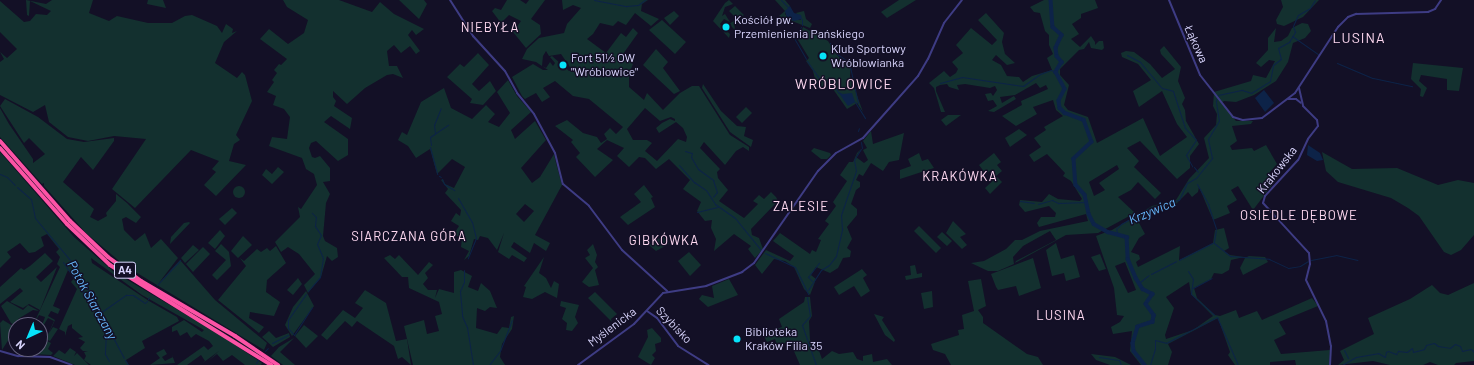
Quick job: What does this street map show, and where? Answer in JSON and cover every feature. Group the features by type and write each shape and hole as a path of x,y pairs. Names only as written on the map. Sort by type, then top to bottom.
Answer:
{"highway":[{"name":"A4","path":"0,141 70,221 108,257 141,281 235,336 278,365"},
{"name":"A4","path":"0,148 67,224 110,265 271,365"}],"street":[{"path":"450,0 478,43 507,74 517,93 534,114 555,153 563,184 589,206 622,250 662,285 666,292 706,286 742,272 752,265 818,171 836,153 863,138 923,69 944,23 962,0"},
{"name":"Łąkowa","path":"1168,0 1199,72 1233,117 1243,120 1262,118 1295,93 1338,27 1348,17 1356,14 1428,12 1435,8 1441,0"},
{"path":"1288,99 1295,99 1299,95 1299,88"},
{"path":"1295,93 1299,95"},
{"path":"1292,95 1295,99"},
{"name":"Krakowska","path":"1299,95 1301,103 1308,114 1317,120 1318,126 1308,139 1298,160 1265,196 1263,203 1308,253 1310,264 1306,280 1326,321 1331,355 1330,365"},
{"name":"Krakowska","path":"1295,99 1301,103"},
{"name":"Myślenicka","path":"578,365 618,337 647,311 654,299 666,292"},
{"name":"Szybisko","path":"647,311 657,318 678,346 708,365"},
{"path":"0,351 18,356 50,356 72,365"}],"green space":[{"path":"26,0 46,4 52,0 93,0 89,13 109,21 117,16 148,23 172,23 185,16 192,15 217,26 222,33 226,24 233,29 232,33 237,31 224,42 215,63 237,78 242,72 245,75 252,101 236,135 240,140 234,144 229,161 246,165 216,196 204,185 216,172 212,169 219,161 191,150 135,208 112,189 146,139 114,136 88,141 68,137 49,122 45,105 33,112 0,95 0,62 4,59 0,52 7,58 17,49 0,32 0,1 24,22 30,21 36,14 47,15 51,11 30,1 29,16 27,15"},
{"path":"148,0 163,0 166,8 147,4"},
{"path":"283,0 339,0 372,12 380,2 394,14 424,29 416,35 412,30 408,35 420,51 416,54 410,46 401,53 394,45 387,51 389,66 397,66 403,78 393,74 387,75 365,88 347,104 333,91 333,97 336,101 334,106 352,118 350,129 331,116 324,122 348,139 348,155 338,161 316,141 311,143 309,148 312,157 315,158 320,156 330,168 330,181 323,182 330,194 326,203 323,236 325,241 337,248 338,257 332,261 327,256 321,277 308,293 304,285 315,274 299,254 288,247 281,252 275,242 300,217 298,207 301,209 317,185 314,174 306,169 302,158 269,146 272,137 287,139 290,117 284,109 273,105 276,96 267,92 274,82 272,80 277,73 274,70 279,64 281,65 287,59 260,39 269,29 288,44 304,33 308,20 287,7"},
{"path":"399,0 424,0 427,4 419,19"},
{"path":"507,0 520,0 526,4 529,0 545,0 531,19 540,25 541,34 526,48 513,32 521,21 509,15 501,23 492,11 495,8 501,10"},
{"path":"562,0 648,0 642,4 641,11 659,19 651,26 635,13 626,25 618,21 613,26 600,23 593,34 587,39 606,53 621,33 626,37 633,28 638,33 623,54 633,64 629,74 629,87 644,100 647,93 663,110 680,93 692,86 699,86 730,135 749,147 749,151 743,147 736,151 725,165 704,142 700,148 720,169 717,172 718,178 728,190 719,201 735,212 744,218 758,204 753,201 759,195 764,199 771,192 778,201 751,229 752,235 759,238 763,249 755,258 748,249 751,246 734,234 714,251 716,239 711,228 712,220 705,221 697,211 701,202 683,189 690,180 669,159 656,169 645,158 639,157 629,167 617,156 624,148 607,140 597,149 613,160 595,177 576,157 580,153 571,142 573,140 555,126 567,120 583,133 597,137 601,143 607,139 604,134 610,128 616,134 623,127 589,99 573,96 555,81 543,88 550,97 542,102 536,93 525,99 522,96 512,77 533,64 543,70 548,70 542,66 536,62 522,59 527,49 539,38 564,33 567,24 581,8 573,5 563,10","holes":["546,51 549,56 561,54 572,70 569,71 552,56 550,57 555,63 553,66 550,62 546,68 542,66 543,56","645,108 660,121 671,117 675,119 675,121 670,119 656,128 659,133 676,122 683,128 687,137 686,142 678,139 657,161 645,151 652,143 647,140 633,140 627,129"]},
{"path":"729,0 733,4 725,7 722,16 725,14 730,22 724,19 720,24 730,34 729,38 713,21 725,3"},
{"path":"775,0 785,0 790,6 785,14 790,20 801,20 796,13 804,11 806,19 812,24 810,28 779,16 785,11"},
{"path":"899,0 916,0 887,18 881,12"},
{"path":"1044,0 1095,0 1098,8 1081,14 1081,18 1072,24 1079,34 1071,39 1080,47 1091,36 1095,42 1095,45 1099,41 1103,41 1104,48 1102,50 1091,48 1089,42 1084,49 1079,50 1060,69 1060,75 1069,85 1064,105 1068,110 1088,117 1097,143 1143,118 1160,156 1187,137 1177,124 1162,91 1139,107 1133,91 1151,80 1138,64 1122,57 1121,53 1126,51 1134,52 1150,64 1162,78 1175,69 1161,54 1160,50 1164,46 1181,67 1178,81 1185,98 1182,104 1185,110 1186,121 1199,144 1190,156 1190,168 1177,179 1140,141 1127,148 1139,161 1134,167 1161,193 1155,199 1138,182 1131,190 1118,197 1134,212 1133,214 1098,233 1066,235 1015,263 1016,261 1056,240 1050,231 1023,246 1013,257 1014,264 998,271 988,271 971,263 984,261 1006,249 1015,240 1022,240 1040,231 1088,221 1086,214 1039,227 1037,223 1041,217 1055,217 1056,213 1049,206 1025,212 1019,205 1020,200 1042,202 1049,194 1058,199 1080,201 1082,199 1071,181 1063,176 1065,173 1047,154 1034,162 1029,155 1041,147 1034,138 1046,130 1044,127 1063,116 1056,110 1053,100 1033,107 1037,114 1016,126 1002,116 1022,105 1021,101 1048,89 1046,85 1040,88 1036,83 1015,95 1000,97 1002,103 1014,96 1016,99 994,112 988,111 997,106 993,100 988,101 985,94 991,93 993,96 997,90 995,86 990,88 965,84 957,85 959,90 949,87 947,84 940,85 936,87 936,91 945,112 941,112 934,88 929,83 944,71 950,77 956,73 958,69 952,62 963,53 956,45 971,28 992,45 997,40 978,20 986,13 1004,33 1002,42 1005,54 1015,63 1007,65 996,55 992,60 1001,65 1007,76 1019,77 1023,82 1032,76 1052,70 1047,58 1053,54 1049,45 1049,35 1045,31 1040,13 1034,12 1030,7","holes":["1117,165 1119,169 1099,183 1105,190 1094,196 1089,182"]},
{"path":"1281,0 1319,0 1303,17 1284,26 1277,24 1276,20 1283,7"},
{"path":"735,6 744,15 734,22 735,30 729,24 737,19 729,11"},
{"path":"674,11 679,16 670,25 664,18"},
{"path":"662,20 686,42 675,54 649,30"},
{"path":"1302,23 1308,24 1311,31 1305,38 1293,43 1288,62 1276,81 1254,95 1236,102 1224,101 1221,103 1236,121 1253,121 1251,124 1232,126 1237,141 1230,146 1232,150 1252,148 1254,151 1266,145 1277,164 1269,173 1276,180 1253,210 1238,186 1231,190 1237,200 1227,206 1230,213 1213,220 1199,187 1198,192 1192,197 1188,192 1176,204 1156,209 1138,221 1145,234 1139,238 1131,252 1139,255 1140,259 1136,262 1138,267 1180,246 1179,260 1213,243 1215,230 1224,228 1229,248 1224,251 1230,255 1244,257 1231,260 1229,270 1222,274 1214,273 1211,279 1194,288 1197,298 1215,315 1220,316 1236,310 1239,318 1257,311 1262,320 1312,298 1318,306 1279,322 1286,334 1274,340 1281,354 1330,350 1329,365 1296,365 1295,360 1270,362 1270,365 1235,365 1228,355 1230,352 1218,318 1168,344 1172,352 1168,365 1141,365 1130,351 1132,331 1113,334 1111,327 1120,322 1124,316 1117,315 1114,288 1096,236 1112,230 1152,206 1176,200 1189,179 1209,158 1204,138 1216,125 1217,114 1213,106 1214,92 1251,81 1253,75 1266,78 1275,61 1269,60 1261,67 1256,63 1268,50 1268,38 1276,28 1274,42 1281,41 1288,36 1292,28","holes":["1125,262 1136,290 1128,293 1115,266","1189,282 1191,294 1213,316 1193,330 1166,339 1165,335 1174,308 1166,297"]},
{"path":"803,27 828,41 837,55 847,65 851,63 850,76 863,112 857,103 847,109 828,82 820,88 816,83 813,71 806,61 809,58 798,40"},
{"path":"656,49 668,62 663,68 680,91 674,94 643,65"},
{"path":"478,53 489,65 472,84 479,91 490,81 496,91 483,105 470,103 472,99 447,77 460,64 464,67"},
{"path":"1413,63 1463,68 1459,91 1447,90 1447,79 1421,75 1419,81 1427,88 1423,97 1420,96 1421,89 1411,79"},
{"path":"508,80 517,96 531,112 511,130 515,139 535,121 546,140 521,168 532,183 540,177 554,154 562,185 535,235 550,243 546,251 534,243 530,253 514,242 511,247 527,258 524,262 512,255 509,259 498,252 504,233 497,250 488,238 480,236 478,240 474,239 469,256 464,260 469,251 461,247 462,239 454,234 459,226 451,221 456,213 460,216 461,210 445,193 448,189 441,180 443,179 445,184 454,188 465,167 452,159 437,174 430,149 416,158 408,146 398,140 402,132 407,135 421,102 444,88 451,108 472,119 486,105 495,114 488,122 499,127 510,113 497,92","holes":["525,204 534,211 524,222 516,214"]},
{"path":"703,84 721,111 737,126 746,127 744,136 753,140 751,147 730,132 702,88"},
{"path":"5,99 38,117 67,139 84,142 114,138 114,141 93,170 81,157 63,182 94,209 90,217 98,221 107,216 106,213 116,201 116,194 127,203 141,217 136,223 126,217 122,219 124,230 135,241 145,233 151,248 161,239 178,258 158,284 180,260 215,300 267,343 264,350 124,265 86,233 44,186 44,183 42,184 0,137 0,108 33,159 33,163 45,154 29,138 24,143 0,106"},
{"path":"746,107 752,113 742,123 736,117"},
{"path":"948,115 961,115 946,126 941,120"},
{"path":"1019,129 1027,135 1010,147 1005,138"},
{"path":"871,131 873,144 904,133 899,160 889,162 883,171 871,163 863,176 859,174 856,180 860,182 860,187 856,190 851,204 857,209 857,215 847,227 852,239 847,248 851,251 850,257 843,258 838,268 830,273 816,267 811,275 816,279 810,295 804,289 794,267 785,261 774,259 762,274 755,265 766,250 790,261 794,256 773,241 780,233 810,254 812,250 816,252 821,240 818,239 829,224 825,221 836,206 833,202 847,181 840,175 849,162 853,162 857,153 861,149 856,157 864,163 868,160 863,150 867,148 863,141"},
{"path":"814,148 830,153 831,155 827,159 821,159 811,151"},
{"path":"0,152 74,237 114,272 222,336 262,363 261,365 245,365 232,355 223,361 217,354 208,361 219,351 200,365 205,361 201,355 187,365 177,365 204,346 208,350 213,346 209,341 196,334 191,338 187,332 180,336 177,330 172,332 172,327 184,320 202,332 204,330 142,295 91,258 92,263 149,301 177,317 179,321 142,341 145,348 126,360 129,365 91,365 84,360 86,356 84,352 88,351 83,351 80,348 85,342 78,338 83,337 72,328 72,324 68,326 65,336 65,332 59,329 77,289 71,282 75,277 68,270 53,306 60,309 58,314 51,311 48,316 55,320 49,333 53,327 58,329 50,341 48,340 48,334 54,321 48,317 39,315 37,317 60,267 57,264 60,257 56,252 59,249 47,234 41,237 44,246 35,252 29,253 20,243 7,252 11,257 0,268"},
{"path":"1322,152 1352,169 1397,168 1438,185 1458,180 1474,183 1474,235 1461,250 1451,255 1444,252 1419,216 1408,208 1391,198 1338,182 1326,171"},
{"path":"919,153 922,161 928,159 934,168 900,179 900,170 911,166 908,159"},
{"path":"994,153 1001,162 997,165 1002,171 996,176 991,170 982,177 985,173 979,165"},
{"path":"278,167 284,172 272,184 262,175 266,169 272,174"},
{"path":"997,177 1002,182 990,194 985,188"},
{"path":"644,185 653,197 651,198 655,207 628,225 620,217 641,202 634,194"},
{"path":"237,186 241,186 245,192 241,198 237,198 233,194 233,190"},
{"path":"232,208 237,213 225,225 219,219"},
{"path":"953,221 966,234 960,237 967,245 962,249 946,233"},
{"path":"184,223 190,223 170,244 171,237"},
{"path":"919,226 941,248 936,253 914,231"},
{"path":"220,230 225,236 215,249 208,243"},
{"path":"942,232 952,241 947,246 937,237"},
{"path":"243,236 252,245 238,258 231,251"},
{"path":"663,236 669,244 656,251 649,245"},
{"path":"1056,243 1061,259 1074,255 1080,277 1066,281 1064,273 1052,276 1046,250"},
{"path":"221,244 229,252 231,266 217,280 212,275 226,260 215,251"},
{"path":"593,244 597,255 595,262 598,267 595,270 599,285 589,287 582,282 593,268 585,258 590,255 587,250"},
{"path":"193,245 199,250 185,263 181,258"},
{"path":"276,246 286,263 267,280 266,292 280,302 274,316 250,312 249,318 264,327 259,333 218,300 246,266 240,258 244,261 257,249 261,252 267,248 270,251"},
{"path":"203,247 210,254 193,272 186,264"},
{"path":"689,252 701,265 690,276 678,261"},
{"path":"45,253 53,261 36,277 41,282 57,267 40,310 29,304 23,308 10,302 23,291 20,288 0,304 0,287 21,268 24,270"},
{"path":"1100,254 1106,269 1099,271 1091,257"},
{"path":"390,255 395,259 399,255 418,275 429,262 433,265 425,273 428,278 423,284 428,290 437,290 435,298 439,289 454,293 454,272 461,270 472,276 468,287 478,291 481,283 490,291 497,308 490,307 485,311 477,308 476,328 497,334 502,327 509,328 511,317 514,316 512,329 502,344 500,357 505,365 413,365 404,326 424,320 427,334 439,331 435,316 442,314 439,302 409,288 408,277 402,277 384,258"},
{"path":"1249,256 1265,257 1268,262 1243,275 1240,268 1245,258"},
{"path":"544,257 539,273 546,278 551,288 554,281 559,284 557,298 545,292 532,299 523,297 526,287 524,286"},
{"path":"1033,258 1041,288 1019,296 1016,286 998,290 991,274"},
{"path":"915,265 917,274 922,273 922,277 906,280 905,276 911,275 910,266"},
{"path":"862,269 867,275 863,278 870,291 861,297 854,286 839,295 834,287"},
{"path":"298,278 302,284 293,295 287,290"},
{"path":"729,279 738,295 708,307 699,299 702,295 714,298 712,286"},
{"path":"981,279 986,306 978,310 983,317 983,323 1027,354 1038,357 1043,365 951,365 945,354 933,350 931,344 959,335 958,330 964,329 962,315 974,311 968,281"},
{"path":"1474,283 1474,361 1456,363 1454,365 1438,365 1430,362 1423,365 1390,365 1373,361 1338,365 1344,360 1340,351 1374,334 1368,318 1410,299 1432,285 1440,293 1448,295"},
{"path":"365,290 386,303 396,341 407,339 411,365 402,357 398,359 394,346 357,321 352,327 345,321 327,340 321,335 343,310 355,318 363,308 355,303"},
{"path":"306,291 314,306 292,336 285,325 293,307"},
{"path":"932,291 933,307 924,309 921,293"},
{"path":"595,292 617,314 611,319 612,322 588,298"},
{"path":"805,297 810,297 812,316 809,321 810,340 817,345 822,359 832,351 839,354 853,352 857,359 863,361 863,356 872,354 873,362 887,359 892,365 800,365 790,342 777,345 775,339 767,342 763,334 782,327 779,319 804,302"},
{"path":"7,301 23,310 28,305 39,311 33,310 21,317 8,318 1,306"},
{"path":"561,301 579,305 575,317 578,323 572,331 566,330 567,323 562,319 566,308 560,306"},
{"path":"874,314 884,317 882,320 895,340 894,342 885,335"},
{"path":"3,320 8,323 8,341 2,350 0,323"},
{"path":"304,325 318,336 306,348 295,336"},
{"path":"652,328 661,338 661,342 655,344 656,351 652,355 655,358 651,365 638,357 648,337 647,330"},
{"path":"269,331 276,338 289,333 290,337 273,347 262,337"},
{"path":"294,338 280,352 295,365 283,365 271,356 279,347"},
{"path":"48,342 51,343 48,349"},
{"path":"70,348 76,352 74,356 77,353 89,365 75,365 53,356 59,350 65,354"},
{"path":"48,349 53,353 48,355"},
{"path":"164,349 167,354 162,357 165,361 173,357 175,363 150,365 160,358 156,353"},
{"path":"1091,354 1115,357 1131,365 1110,365 1096,360"}],"water":[{"path":"790,6 794,13 801,15 802,19 794,21 787,18 785,11"},
{"path":"1264,90 1274,103 1265,112 1255,98"},
{"path":"838,92 843,94 852,93 855,102 848,106"},
{"path":"1308,145 1320,153 1323,160 1317,161 1307,155"}],"waterway":[{"path":"594,0 626,6 638,5 645,0"},
{"path":"781,0 788,7"},
{"path":"1051,0 1053,27 1062,35 1056,48 1057,56 1062,62 1056,72 1065,89 1059,101 1060,108 1065,113 1084,120 1092,142 1074,159 1076,185 1085,195 1089,214 1094,224 1108,232 1127,237 1128,259 1136,278 1143,289 1153,294 1146,304 1154,315 1153,322 1138,327 1133,343 1134,351 1145,365"},
{"name":"Krzywica","path":"1118,235 1116,229 1121,224 1152,207 1179,200 1187,183 1196,178 1212,158 1208,139 1219,121 1216,101 1218,95 1242,90 1251,93 1270,81 1273,65 1281,59 1278,48 1289,42 1295,32 1293,26 1298,15 1310,8 1315,0"},
{"path":"802,19 802,25"},
{"path":"801,27 794,38 806,59"},
{"path":"1292,36 1319,55"},
{"path":"830,43 837,54 849,62 858,103"},
{"path":"1127,55 1140,62 1162,88 1173,91 1185,128 1196,140 1186,155 1192,166"},
{"path":"807,61 819,78 833,85 838,92"},
{"path":"1337,63 1373,78 1412,86"},
{"path":"940,83 962,77 1023,86 1040,74 1051,70 1056,72"},
{"path":"855,102 865,118"},
{"path":"435,133 434,125 441,108"},
{"path":"431,145 430,137 448,125"},
{"path":"861,142 862,148"},
{"path":"430,147 437,174"},
{"path":"808,290 821,270 829,265 836,256 842,229 841,215 856,171 854,160 861,149"},
{"path":"685,151 692,153 691,157 698,169 713,180 717,192 713,197"},
{"path":"679,165 694,182 706,190 715,204 735,218 761,250"},
{"name":"Krzywica","path":"1194,167 1198,172"},
{"name":"Potok Siarczany","path":"0,174 7,177 15,185"},
{"path":"442,179 444,184 454,190"},
{"path":"1197,184 1208,204 1216,229"},
{"name":"Potok Siarczany","path":"17,187 31,199 35,218 75,266 124,358"},
{"path":"458,198 472,222 476,238 468,258"},
{"path":"1038,204 1052,200 1058,203 1087,202"},
{"path":"1020,201 1034,203"},
{"path":"697,212 717,207"},
{"path":"308,291 320,277 323,258 317,244 321,235 315,226 316,217 312,213"},
{"path":"1214,242 1216,230"},
{"path":"1179,260 1213,243"},
{"path":"1214,243 1230,256 1269,259 1288,268 1300,266 1308,261"},
{"path":"765,253 795,267 808,294"},
{"path":"1311,260 1336,255 1357,260"},
{"path":"157,285 180,260"},
{"path":"1151,274 1176,261"},
{"name":"Potok Siarczany","path":"63,262 97,312 106,333 105,354 109,361"},
{"path":"812,281 808,277 819,263"},
{"path":"464,270 464,282 460,291 462,316 467,327 473,365"},
{"path":"1188,271 1193,279 1191,294 1214,315"},
{"path":"1140,282 1149,275"},
{"path":"1193,288 1212,278"},
{"path":"306,294 288,320 288,328 294,335 312,307"},
{"path":"100,313 126,295 133,295 145,303 147,301"},
{"path":"807,297 810,316 802,325 816,365"},
{"path":"1150,365 1155,349 1155,340 1166,343 1217,317 1238,365"},
{"path":"489,365 500,351 512,320"},
{"path":"272,343 288,335"},
{"path":"1342,365 1356,357 1378,353 1385,357 1386,352 1388,351 1396,354 1398,351 1407,352 1412,348 1413,352 1424,349 1426,345 1434,343 1438,346 1450,348 1455,344 1460,346 1462,351 1471,349 1474,352"},
{"path":"265,351 268,348"},
{"path":"1344,350 1348,358"},
{"path":"1099,357 1119,360 1121,365"},
{"name":"Potok Siarczany","path":"125,360 128,365"}],"place":[{"name":"Kościół pw. Przemienienia Pańskiego","path":"726,27"},
{"name":"Klub Sportowy Wróblowianka","path":"823,56"},
{"name":"Fort 51½ OW \"Wróblowice\"","path":"563,65"},
{"name":"Biblioteka Kraków Filia 35","path":"737,339"}],"district":[{"name":"NIEBYŁA","path":"490,27"},
{"name":"LUSINA","path":"1359,38"},
{"name":"WRÓBLOWICE","path":"844,84"},
{"name":"KRAKÓWKA","path":"960,176"},
{"name":"ZALESIE","path":"801,206"},
{"name":"OSIEDLE DĘBOWE","path":"1299,215"},
{"name":"SIARCZANA GÓRA","path":"409,236"},
{"name":"GIBKÓWKA","path":"664,240"},
{"name":"LUSINA","path":"1061,315"}]}
